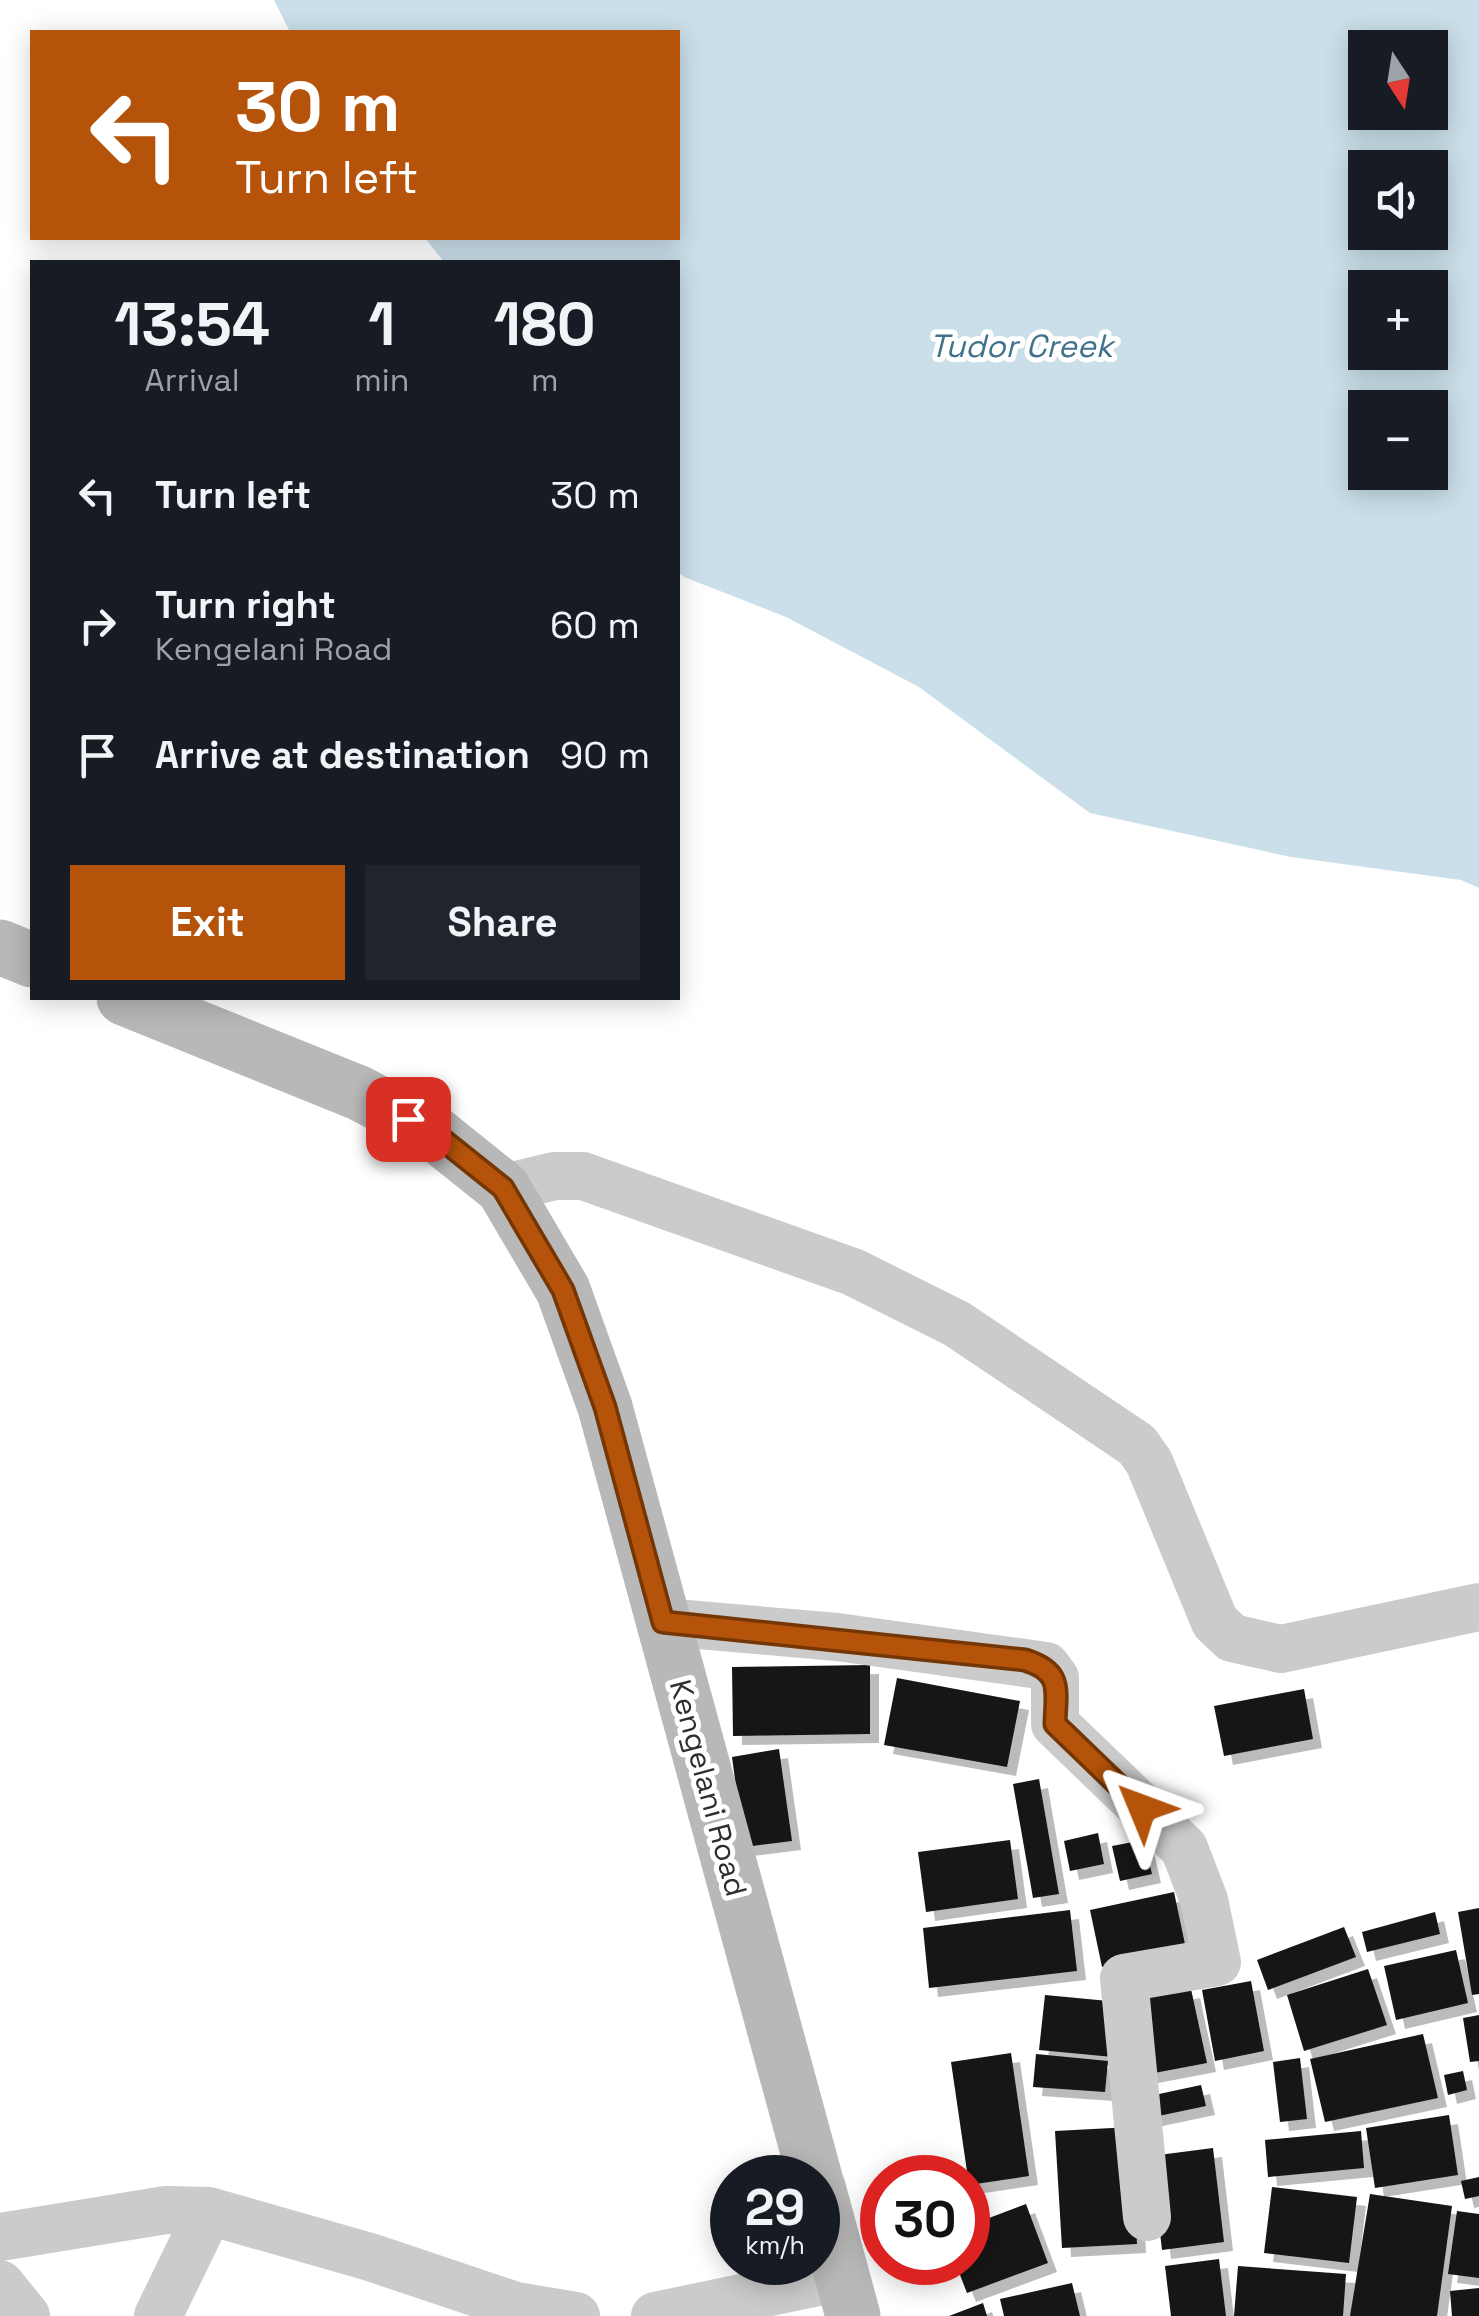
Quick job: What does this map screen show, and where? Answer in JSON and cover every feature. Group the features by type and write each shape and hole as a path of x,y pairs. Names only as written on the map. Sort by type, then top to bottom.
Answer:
{"main road":[{"path":"0,947 30,959"},
{"name":"Kengelani Road","path":"129,1000 358,1092 433,1132 503,1188 563,1290 605,1407 809,2155"},
{"path":"840,2267 848,2296"}],"street":[{"path":"503,1188 555,1176 583,1176 853,1272 957,1324 1137,1444 1149,1462 1215,1622 1232,1638 1252,1646 1281,1648 1479,1606"},
{"path":"663,1622 837,1637 1025,1660 1046,1666 1055,1678 1055,1724 1184,1848 1204,1900 1217,1962 1124,1978 1147,2217"},
{"path":"0,2236 166,2210 209,2211 370,2256 516,2306 576,2316"},
{"path":"158,2316 209,2211"},
{"path":"0,2284 26,2316"},
{"path":"655,2316 848,2296"}],"water":[{"name":"Tudor Creek","path":"274,0 1479,0 1479,888 1461,880 1291,857 1090,813 919,687 786,617 684,577 680,574 680,260 442,260 427,240 680,240 680,30 289,30"}],"building":[{"path":"870,1665 870,1734 733,1736 732,1667"},
{"path":"897,1678 1020,1701 1007,1767 884,1745"},
{"path":"1304,1689 1313,1739 1224,1756 1214,1706"},
{"path":"779,1749 792,1841 744,1847 732,1757"},
{"path":"1039,1779 1059,1894 1033,1898 1013,1784"},
{"path":"1098,1833 1104,1864 1070,1871 1064,1841"},
{"path":"1010,1840 1018,1899 926,1912 918,1852"},
{"path":"1144,1840 1152,1874 1120,1881 1112,1846"},
{"path":"1174,1892 1186,1949 1102,1967 1090,1910"},
{"path":"1479,1908 1479,1994 1472,1995 1458,1912"},
{"path":"1070,1910 1077,1971 929,1988 923,1928"},
{"path":"1435,1912 1440,1934 1367,1952 1362,1932"},
{"path":"1344,1927 1356,1957 1268,1990 1257,1960"},
{"path":"1456,1950 1468,2003 1396,2020 1384,1966"},
{"path":"1368,1969 1387,2025 1304,2051 1287,1995"},
{"path":"1251,1981 1264,2051 1215,2061 1202,1990"},
{"path":"1191,1989 1207,2063 1149,2074 1134,2000"},
{"path":"1045,1995 1119,2002 1113,2057 1039,2050"},
{"path":"1479,2015 1479,2061 1470,2062 1463,2018"},
{"path":"1423,2034 1438,2098 1325,2122 1310,2059"},
{"path":"1011,2053 1029,2176 990,2182 990,2155 965,2155 951,2062"},
{"path":"1036,2054 1108,2061 1105,2092 1033,2087"},
{"path":"1300,2058 1307,2119 1280,2122 1273,2062"},
{"path":"1463,2071 1467,2090 1448,2095 1444,2075"},
{"path":"1201,2085 1206,2106 1149,2118 1145,2097"},
{"path":"1449,2115 1458,2175 1375,2188 1366,2128"},
{"path":"1131,2127 1137,2244 1062,2248 1055,2131"},
{"path":"1361,2131 1364,2168 1268,2177 1265,2140"},
{"path":"1213,2148 1224,2242 1162,2250 1151,2156"},
{"path":"1479,2177 1479,2196 1465,2199 1461,2181"},
{"path":"1272,2187 1357,2197 1349,2263 1264,2253"},
{"path":"1370,2194 1452,2206 1437,2316 1350,2316"},
{"path":"1026,2204 1048,2263 990,2284 990,2218"},
{"path":"1457,2211 1479,2214 1479,2278 1448,2274"},
{"path":"1219,2259 1226,2316 1171,2316 1165,2266"},
{"path":"1238,2266 1346,2274 1343,2316 1234,2316"},
{"path":"1072,2283 1080,2316 1004,2316 1000,2299"},
{"path":"964,2285 989,2285 967,2293"},
{"path":"1479,2288 1479,2316 1452,2316 1450,2291"},
{"path":"983,2303 987,2316 949,2316"}],"route":[{"path":"408,1119 433,1132 503,1188 563,1290 605,1407 663,1622 837,1637 1025,1660 1046,1666 1055,1678 1055,1724 1142,1808"}]}
